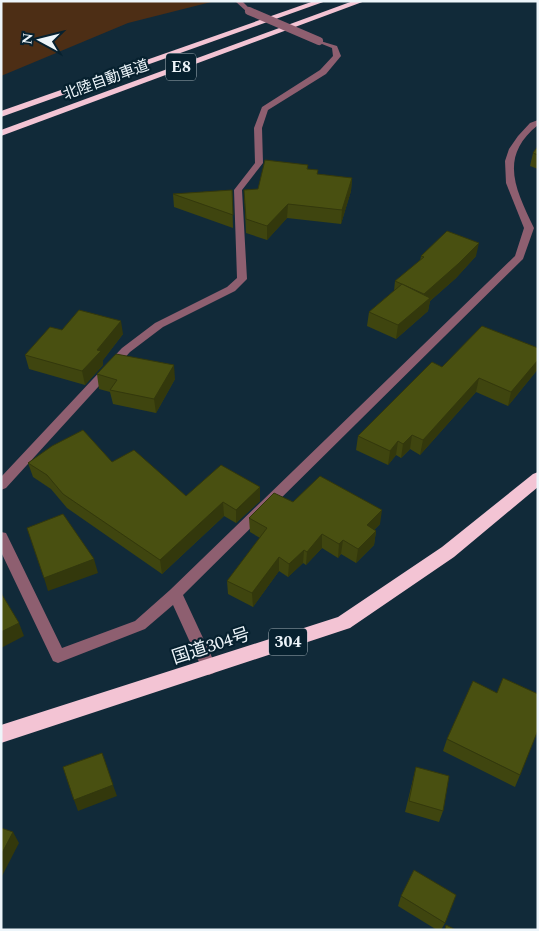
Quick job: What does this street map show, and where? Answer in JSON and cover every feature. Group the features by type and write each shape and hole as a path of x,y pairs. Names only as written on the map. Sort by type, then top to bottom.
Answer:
{"highway":[{"name":"北陸自動車道","path":"1,114 322,1"},
{"name":"北陸自動車道","path":"1,133 361,1"},
{"name":"国道304号","path":"1,734 344,623 448,552 538,478"}],"street":[{"path":"1,485 126,350 159,325 230,289 242,279 238,190 259,164 258,128 264,108 323,72 336,56 335,47 249,10 238,1"},
{"path":"1,537 58,656 140,625 175,594 520,257 529,228 508,179 509,157 518,142 538,122"},
{"path":"175,594 209,668"}],"shaded area":[{"path":"1,1 215,1 128,23 1,76"}],"building":[{"path":"538,146 538,155 533,153"},
{"path":"265,160 308,165 307,169 318,170 317,174 352,178 342,210 288,204 267,226 246,219 244,190 258,189"},
{"path":"232,190 233,215 173,194"},
{"path":"447,231 479,243 424,294 395,281 424,257 421,256"},
{"path":"402,284 430,298 398,325 369,312"},
{"path":"79,310 121,321 97,350 101,351 82,371 25,355 50,327 62,330"},
{"path":"482,326 538,348 538,360 511,392 479,378 423,440 412,435 403,444 398,441 390,451 358,436 432,362 442,367"},
{"path":"116,354 174,365 154,399 110,390 117,380 97,374"},
{"path":"83,430 112,462 134,450 186,496 221,465 260,487 236,510 223,502 160,560 63,494 47,475 28,463 52,446"},
{"path":"320,476 382,510 367,525 376,531 358,549 343,540 339,544 322,534 307,552 304,550 289,564 279,557 252,593 227,581 267,528 249,518 274,493 293,502"},
{"path":"63,514 94,559 44,578 27,528"},
{"path":"1,593 19,623 1,632"},
{"path":"503,678 538,694 538,730 520,775 447,739 473,681 497,693"},
{"path":"102,753 113,785 74,800 63,767"},
{"path":"416,767 449,776 443,811 409,801"},
{"path":"1,828 13,832 1,855"},
{"path":"414,870 456,895 445,923 401,896"},
{"path":"446,925 456,930 445,930"}]}
